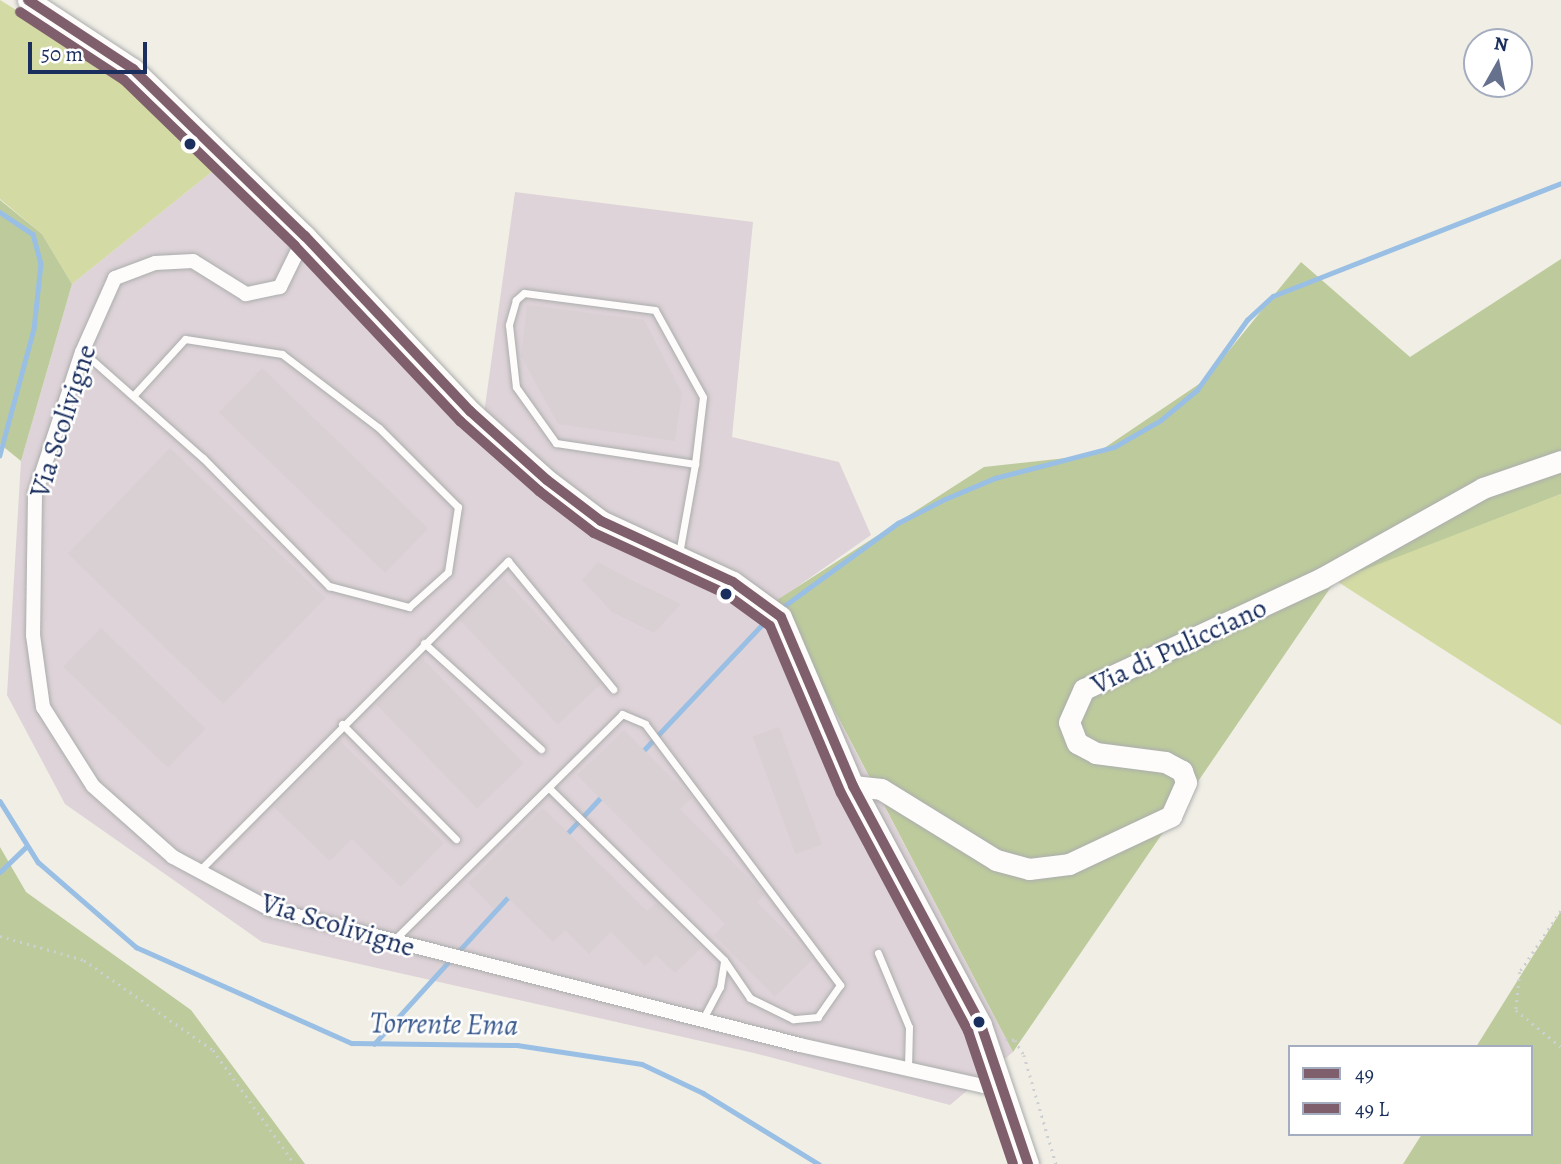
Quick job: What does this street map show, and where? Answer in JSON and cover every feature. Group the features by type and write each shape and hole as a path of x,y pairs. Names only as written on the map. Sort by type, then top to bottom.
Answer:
{"main road":[{"path":"28,0 109,48 305,236 470,411 547,480 601,521 679,555 776,612 853,786 984,1038 1028,1164"},
{"name":"Via di Pulicciano","path":"853,786 881,789 996,860 1029,869 1069,864 1171,816 1185,791 1185,777 1175,765 1096,752 1077,743 1069,722 1084,689 1322,579 1483,488 1561,461"}],"street":[{"name":"Via Scolivigne","path":"305,236 280,288 246,294 193,261 155,263 115,278 82,352 35,494 33,635 43,707 93,786 173,857 270,909 908,1069 984,1086 1000,1079"}],"lane":[{"path":"679,555 695,464 703,397 655,310 524,293 516,300 509,325 516,387 556,443 695,464"},
{"path":"82,352 133,396 329,586 409,607 448,572 458,507 379,428 282,354 184,339 133,396"},
{"path":"199,871 342,724 508,561 613,690"},
{"path":"424,643 541,749"},
{"path":"394,940 622,714 645,724 840,985 818,1017 793,1019 750,998 724,960 549,788"},
{"path":"342,724 456,839"},
{"path":"878,953 909,1027 908,1069"},
{"path":"704,1017 720,987 724,960"}],"path":[{"path":"1561,911 1520,972 1516,1010 1561,1047"},
{"path":"0,936 84,960 213,1050 295,1164"},
{"path":"984,1038 1015,1040 1020,1048 1056,1164"}],"shaded area":[{"path":"214,170 480,442 515,192 753,222 732,437 839,462 871,535 777,601 1013,1052 950,1105 754,1053 262,942 65,804 7,695 21,461 72,284"}],"green space":[{"path":"0,0 126,78 214,170 72,284 42,234 0,199"},
{"path":"0,200 42,234 72,284 21,461 0,444"},
{"path":"1561,259 1561,494 1335,581 1013,1052 777,600 984,467 1094,455 1205,380 1301,262 1410,357"},
{"path":"1561,494 1561,725 1335,580"},
{"path":"0,847 26,892 191,1010 305,1164 0,1164"},
{"path":"1561,911 1561,1164 1403,1164 1421,1136 1533,1136 1533,1045 1477,1045"}],"building":[{"path":"527,305 644,320 682,393 675,441 558,424 521,356"},
{"path":"262,368 428,528 385,573 219,413"},
{"path":"170,448 325,598 223,704 68,554"},
{"path":"598,562 681,604 654,633 612,612 582,580"},
{"path":"504,579 602,684 558,725 460,620"},
{"path":"101,628 205,729 168,768 63,667"},
{"path":"423,659 524,763 477,808 376,704"},
{"path":"779,727 822,844 795,854 753,737"},
{"path":"624,730 692,798 680,809 765,895 757,902 813,959 775,997 714,935 725,924 577,775"},
{"path":"339,740 444,843 401,887 352,839 330,861 274,807"},
{"path":"543,808 647,911 656,903 701,948 675,973 656,955 645,966 611,932 589,954 565,930 553,942 506,896 494,909 468,883"}],"waterway":[{"path":"780,609 898,523 945,499 995,478 1114,447 1161,420 1197,390 1247,320 1273,296 1561,183"},
{"name":"Torrente Ema","path":"0,212 33,234 41,264 34,329 0,455"},
{"path":"642,752 770,616"},
{"path":"564,837 603,795"},
{"name":"Torrente Ema","path":"0,801 38,862 136,947 352,1043 517,1045 642,1064 703,1093 819,1164"},
{"path":"0,872 27,846"},
{"path":"457,953 510,895"},
{"path":"374,1044 451,959"}],"transit line":[{"name":"49","path":"28,0 133,69 305,236 470,411 547,480 601,521 733,582 781,617 853,786 981,1025 1028,1164"},
{"path":"20,12 124,80 295,246 460,421 539,491 594,533 726,594 770,626 841,793 968,1031 1013,1164"}]}
